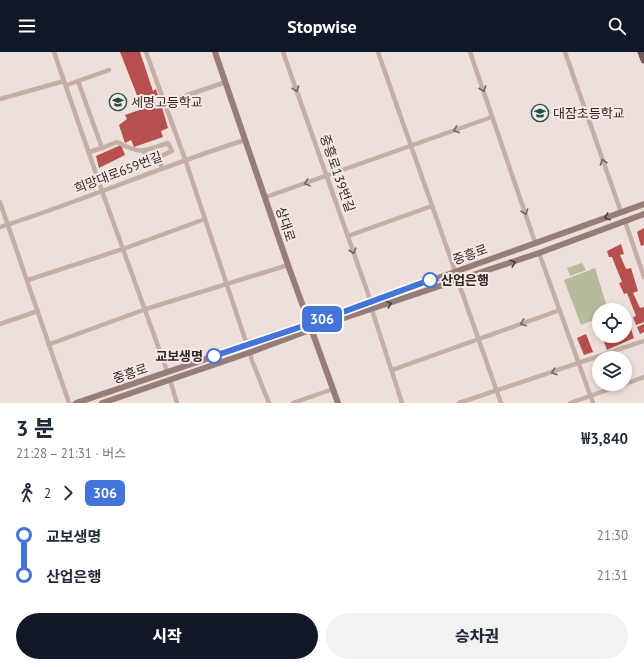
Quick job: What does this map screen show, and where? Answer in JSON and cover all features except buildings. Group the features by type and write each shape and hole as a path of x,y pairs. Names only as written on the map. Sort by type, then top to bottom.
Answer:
{"main road":[{"name":"상대로","path":"215,52 266,197 288,265 338,403"},
{"path":"642,52 644,60"},
{"name":"중흥로","path":"102,403 251,352 371,302 644,204"},
{"name":"중흥로","path":"76,403 247,345 372,310 539,254 644,214"}],"street":[{"path":"54,52 167,371"},
{"path":"148,52 247,345"},
{"name":"중흥로139번길","path":"284,52 371,302"},
{"path":"378,52 455,271"},
{"path":"470,52 535,242"},
{"path":"565,52 621,212"},
{"path":"0,99 78,81 109,70"},
{"path":"78,81 102,148"},
{"path":"164,103 226,82"},
{"path":"266,197 492,117"},
{"name":"희망대로659번길","path":"0,227 102,191 185,159 245,140"},
{"path":"89,152 117,142 132,150 144,151 168,143 172,151 148,162 144,151"},
{"path":"158,157 162,168"},
{"path":"0,202 69,403"},
{"path":"348,236 432,206"},
{"path":"28,280 123,249 205,219"},
{"path":"625,222 644,278"},
{"path":"539,254 593,403"},
{"path":"50,344 146,309 288,265"},
{"path":"458,281 501,403"},
{"path":"372,310 402,403"},
{"path":"392,370 560,310"},
{"path":"0,324 38,311"},
{"path":"459,403 644,341"},
{"path":"251,352 251,358 269,403"},
{"path":"632,381 644,377"},
{"path":"170,380 177,403"},
{"path":"293,403 333,389"},
{"path":"570,403 605,391"}],"green space":[{"path":"582,263 586,270 570,276 567,268"},
{"path":"595,268 606,303 592,303 592,321 581,325 564,280"}],"bus line":[{"name":"306","path":"214,356 324,319 430,280"}],"place":[{"name":"세명고등학교","path":"118,102"},
{"name":"대잠초등학교","path":"540,113"},
{"name":"산업은행","path":"430,280"},
{"name":"교보생명","path":"214,356"}]}
